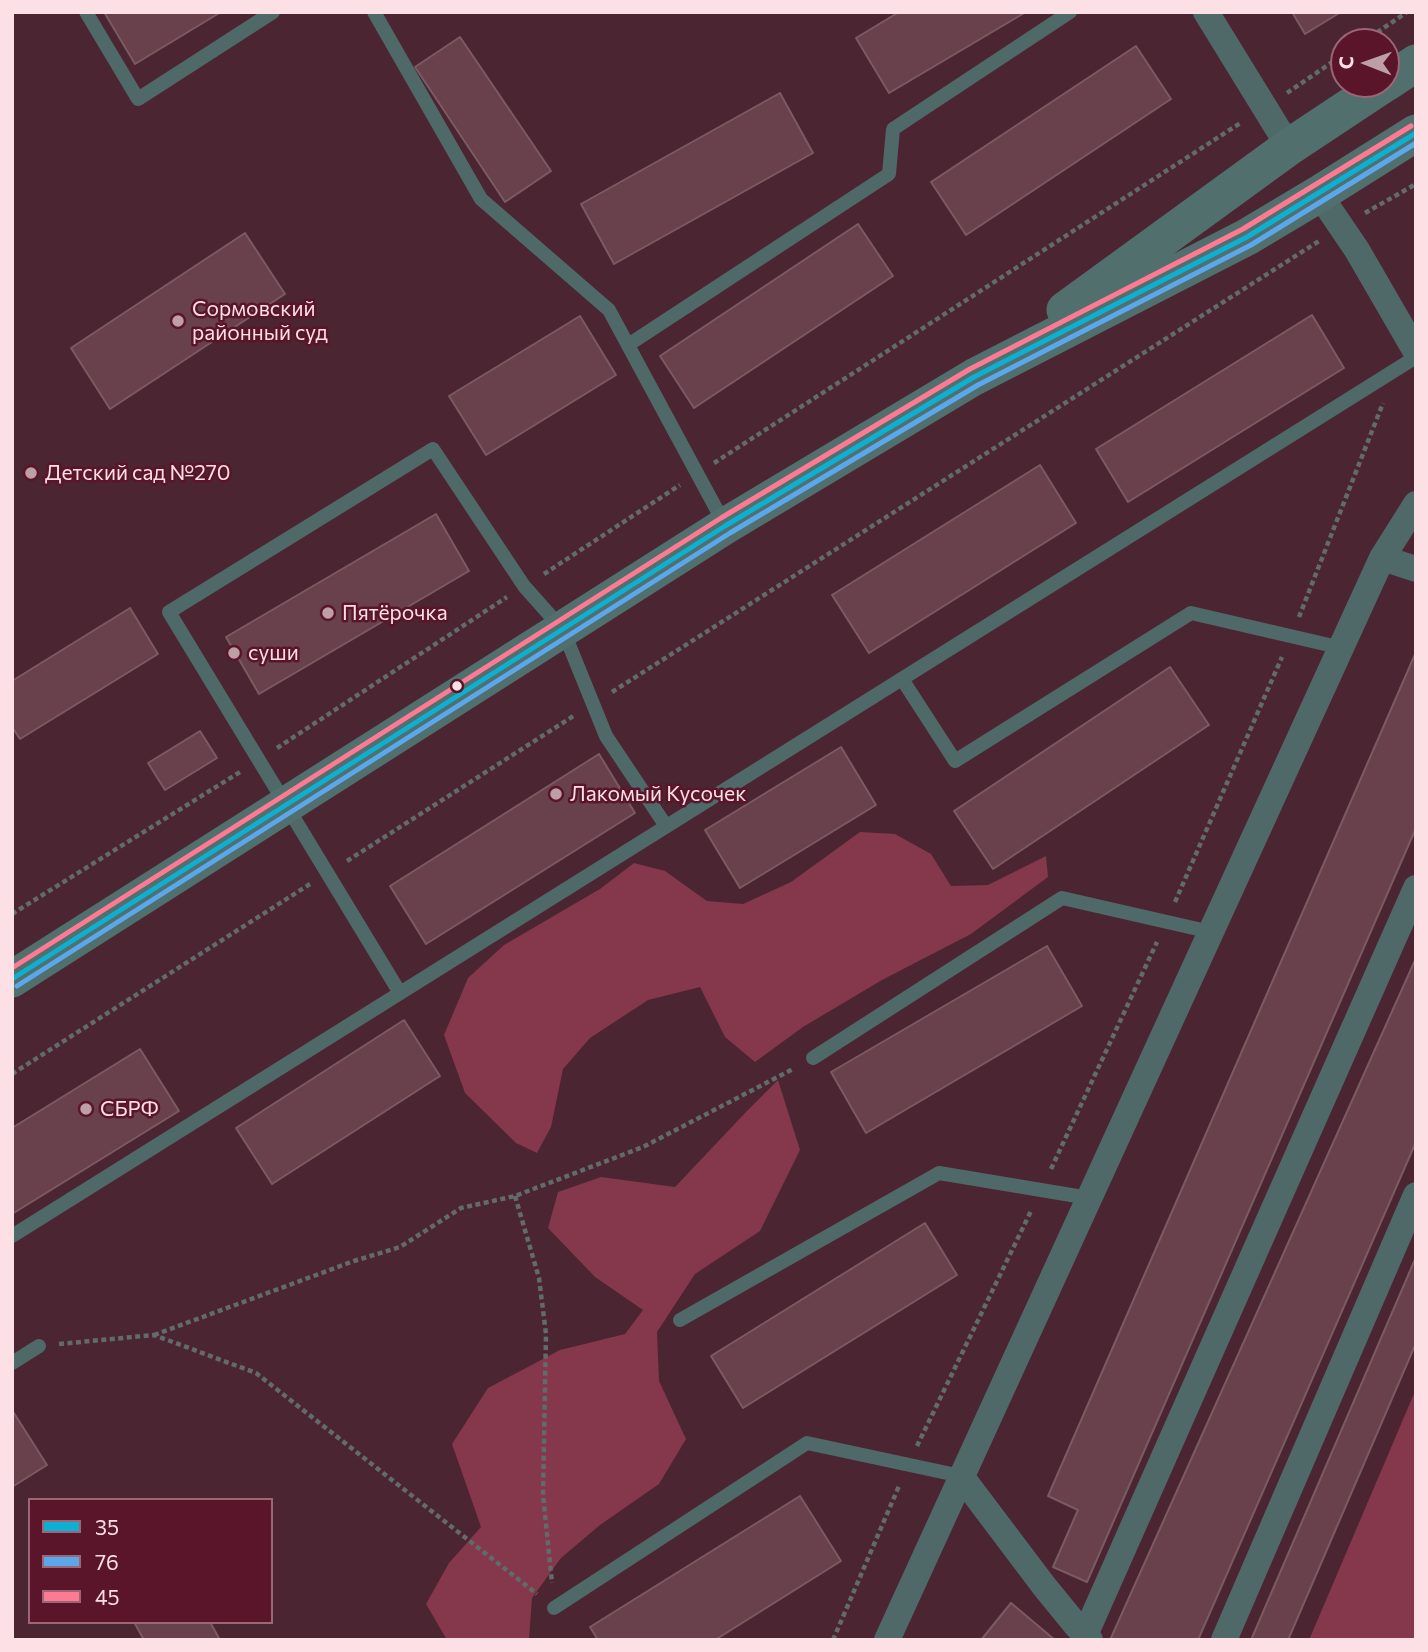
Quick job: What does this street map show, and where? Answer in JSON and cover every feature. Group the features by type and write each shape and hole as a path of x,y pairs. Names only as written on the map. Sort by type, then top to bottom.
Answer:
{"main road":[{"path":"1400,73 1416,63"},
{"path":"974,377 1289,147 1362,98"},
{"path":"12,979 725,526 974,377 1240,241 1416,133"},
{"path":"1289,147 1320,194"}],"street":[{"path":"1206,12 1289,147"},
{"path":"1320,194 1357,250 1409,360"},
{"path":"887,1640 1382,558 1416,504"},
{"path":"1382,558 1416,569"},
{"path":"961,1476 1044,1586 1087,1637 1416,888"},
{"path":"1224,1640 1416,1195"}],"lane":[{"path":"86,12 138,99 273,12"},
{"path":"374,12 481,199 609,310 725,526"},
{"path":"628,345 889,174 893,129 1070,12"},
{"path":"12,1236 1409,360"},
{"path":"400,993 169,611 433,449 524,586 563,630 606,736 666,827"},
{"path":"902,679 955,761 1191,613 1342,648"},
{"path":"813,1058 1062,898 1211,932"},
{"path":"680,1320 939,1173 1089,1198"},
{"path":"12,1363 39,1346"},
{"path":"554,1608 807,1443 961,1476"}],"path":[{"path":"1384,28 1407,12"},
{"path":"12,1074 1342,226 1416,184"},
{"path":"833,1640 908,1465 1167,922 1409,360"},
{"path":"39,1346 154,1335 354,1261 400,1247 461,1208 515,1196 643,1147 813,1058"},
{"path":"515,1196 539,1278 546,1334 543,1495 554,1608"},
{"path":"154,1335 256,1373 554,1608"}],"shaded area":[{"path":"860,832 895,834 931,854 951,886 988,885 1046,856 1048,877 971,934 882,980 803,1027 755,1062 725,1037 700,987 648,1000 590,1038 563,1069 551,1127 537,1153 516,1143 465,1093 444,1035 468,978 504,945 600,889 634,863 665,871 707,901 743,904 791,882"},
{"path":"778,1080 800,1150 760,1231 695,1274 657,1332 659,1381 686,1439 659,1484 600,1525 561,1558 532,1598 529,1640 447,1640 426,1604 449,1563 481,1527 452,1444 488,1388 560,1350 625,1334 643,1310 595,1277 548,1228 558,1192 601,1177 675,1187"},
{"path":"1416,1389 1416,1640 1309,1640"}],"building":[{"path":"104,12 221,12 135,64"},
{"path":"899,12 1026,12 889,93 856,38"},
{"path":"1292,12 1341,12 1305,34"},
{"path":"460,37 551,171 505,202 415,67"},
{"path":"1136,46 1171,99 966,235 931,182"},
{"path":"780,93 813,153 614,264 581,204"},
{"path":"858,224 893,276 694,408 660,356"},
{"name":"Сормовский районный суд","path":"245,233 285,294 110,409 71,348"},
{"path":"1312,315 1344,368 1128,502 1096,449"},
{"path":"580,316 616,375 486,455 449,396"},
{"path":"1040,465 1076,523 869,653 832,595"},
{"path":"436,514 469,571 259,694 226,637"},
{"path":"130,608 158,654 20,739 12,727 12,681"},
{"path":"1416,652 1416,828 1087,1582 1053,1567 1078,1510 1048,1496"},
{"path":"1170,667 1209,725 993,869 954,811"},
{"path":"200,731 217,758 165,790 148,763"},
{"path":"841,747 876,805 740,888 705,830"},
{"path":"599,754 635,813 426,944 390,886"},
{"path":"1047,946 1082,1006 866,1133 831,1072"},
{"path":"1416,958 1416,1142 1198,1640 1110,1640"},
{"path":"404,1020 440,1076 272,1184 236,1128"},
{"path":"140,1049 179,1111 12,1214 12,1128"},
{"path":"925,1223 957,1275 743,1408 711,1356"},
{"path":"1416,1257 1416,1343 1288,1640 1251,1640"},
{"path":"12,1410 47,1465 12,1487"},
{"path":"800,1496 841,1561 715,1640 598,1640 590,1627"},
{"path":"1011,1603 1055,1640 981,1640"},
{"path":"135,1624 211,1624 220,1640 144,1640"}],"transit line":[{"name":"45","path":"12,968 721,518 970,369 1243,229 1411,126"},
{"name":"35","path":"12,979 725,526 974,377 1247,237 1416,133"},
{"name":"76","path":"17,986 730,533 978,385 1251,245 1416,143"}],"place":[{"name":"Сормовский районный суд","path":"178,321"},
{"name":"Детский сад №270","path":"31,473"},
{"name":"Пятёрочка","path":"328,613"},
{"name":"суши","path":"234,653"},
{"name":"Лакомый Кусочек","path":"556,794"},
{"name":"СБРФ","path":"86,1109"}]}
